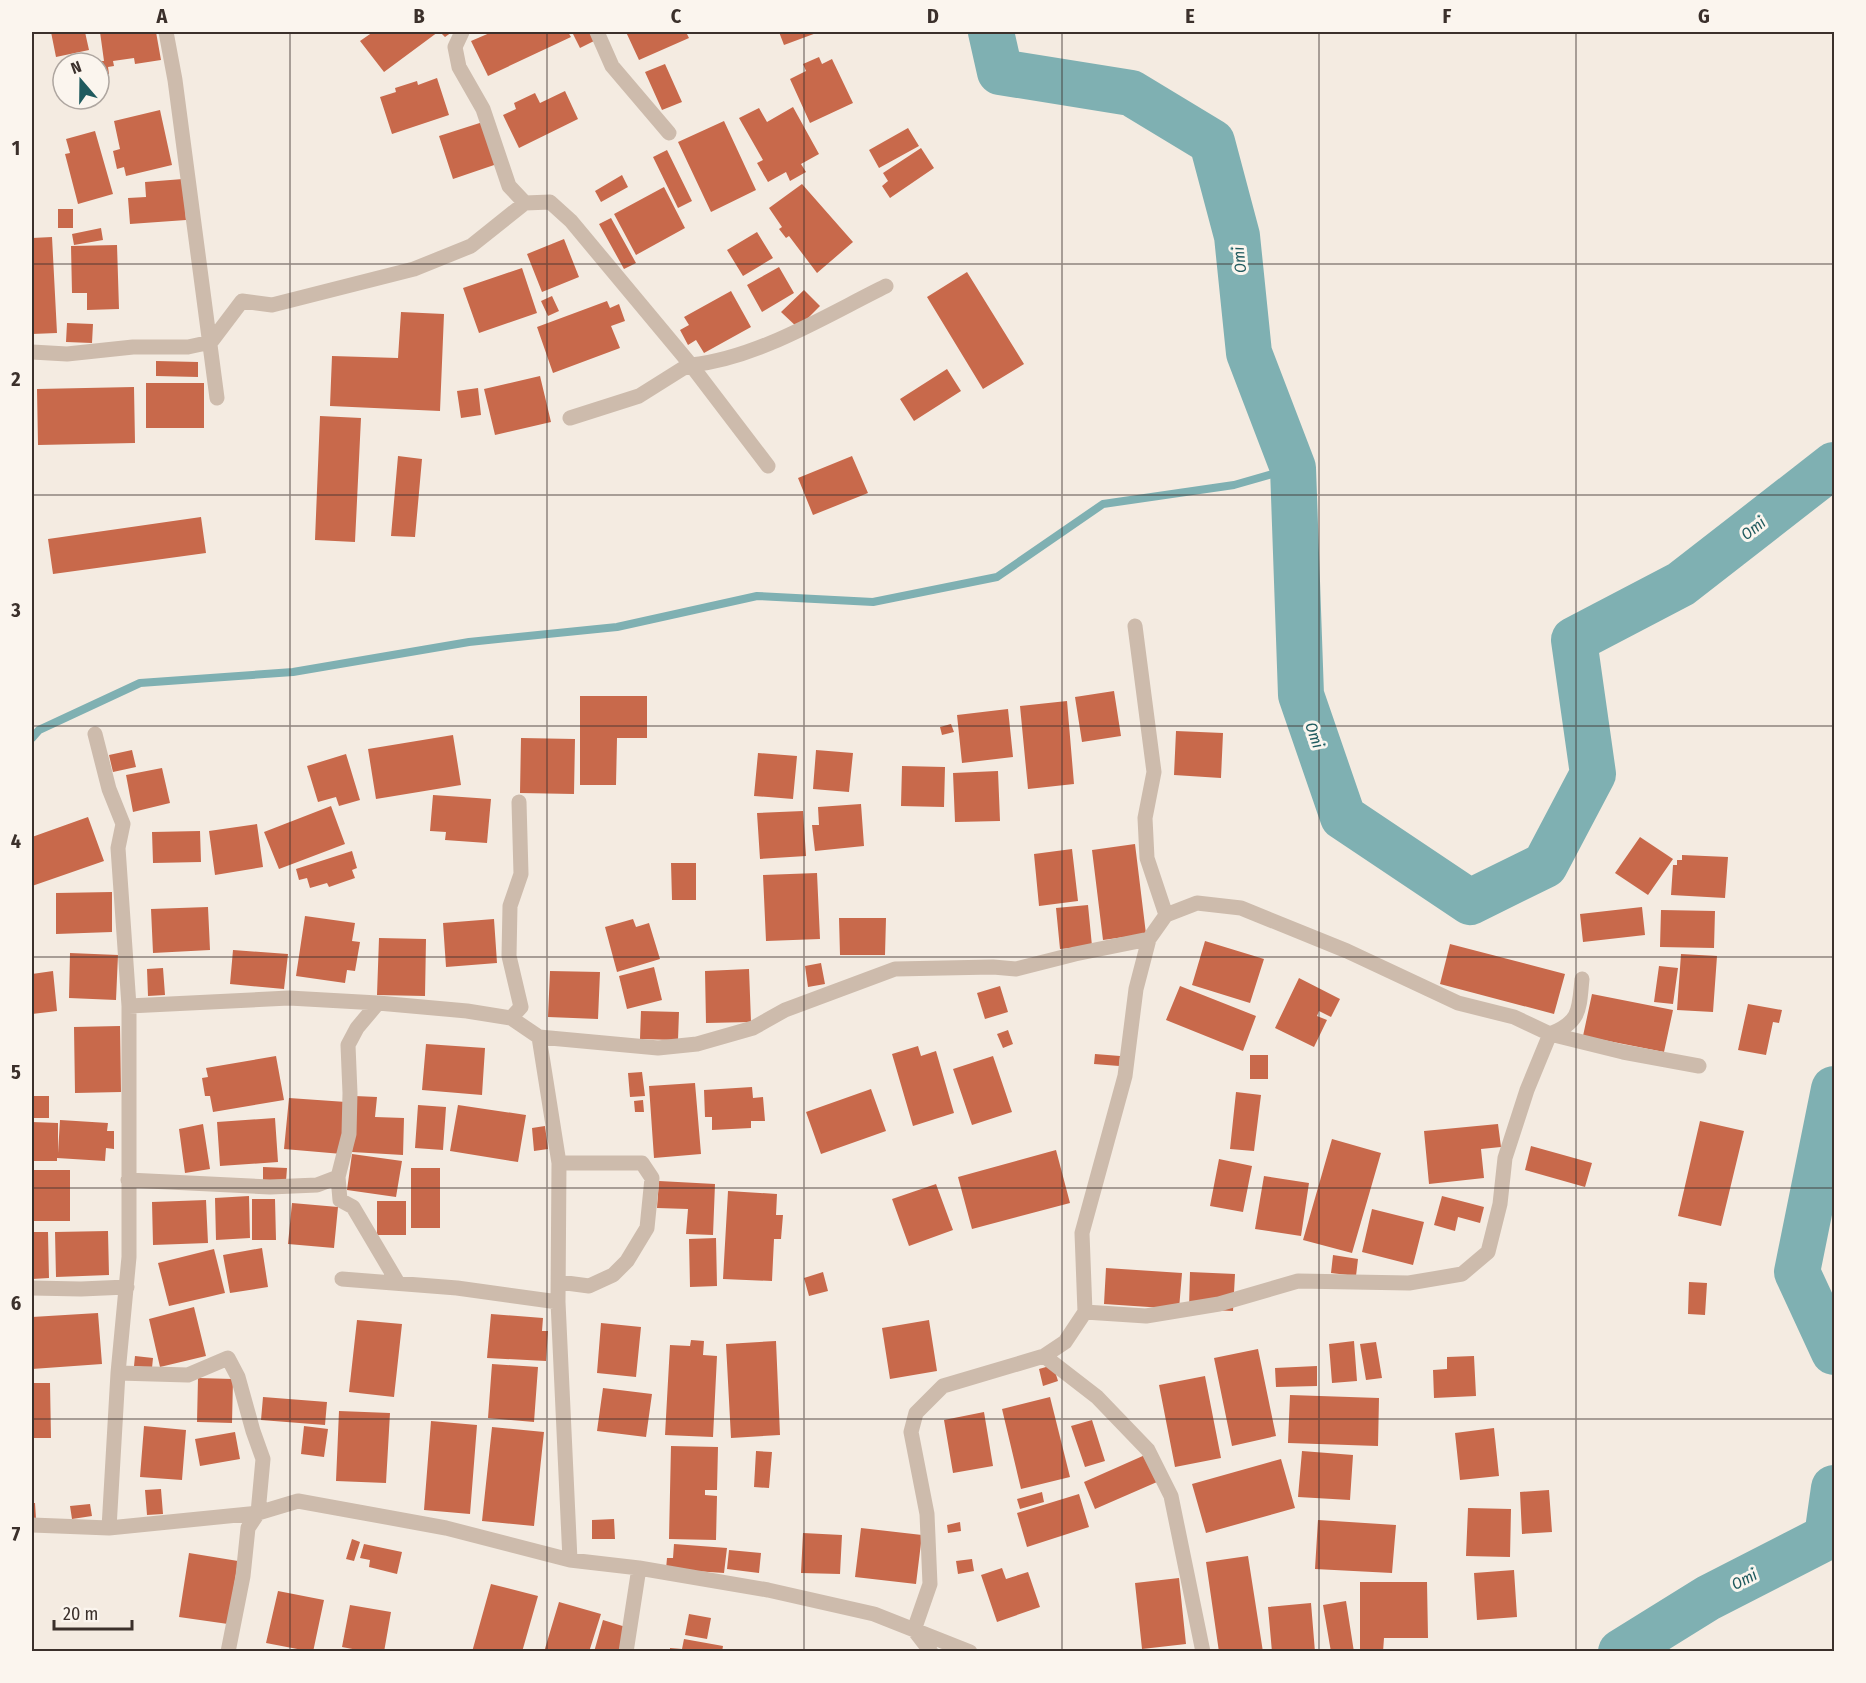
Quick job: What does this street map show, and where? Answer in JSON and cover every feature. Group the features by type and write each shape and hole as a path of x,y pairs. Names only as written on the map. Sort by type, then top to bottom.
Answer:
{"street":[{"path":"166,32 175,80 217,398"},
{"path":"462,32 455,47 459,67 483,109 509,186 525,203"},
{"path":"597,32 612,66 669,133"},
{"path":"32,352 68,354 133,347 188,346 211,342 242,301 272,305 414,269 471,246 525,203 550,202 571,221 691,365 768,465"},
{"path":"570,418 639,396 691,365 713,363 758,349 885,286"},
{"path":"1135,626 1154,772 1146,818 1147,858 1166,915"},
{"path":"95,734 109,789 123,824 118,848 129,1006 129,1257 118,1373 109,1528"},
{"path":"512,1018 521,1006 509,956 510,906 521,874 519,802"},
{"path":"914,1630 930,1584 927,1514 911,1432 916,1413 943,1386 1044,1356 1065,1341 1085,1312 1082,1233 1125,1076 1136,989 1149,939 1166,915 1197,903 1241,908 1347,951 1458,1003 1514,1017 1550,1034 1623,1052 1699,1066"},
{"path":"129,1006 289,998 378,1003 467,1011 512,1018 539,1037 658,1048 697,1044 753,1028 785,1010 896,969 993,967 1016,969 1149,939"},
{"path":"1085,1312 1146,1316 1219,1304 1298,1281 1409,1283 1462,1275 1488,1252 1500,1204 1505,1158 1527,1090 1550,1034 1567,1027 1578,1012 1582,979"},
{"path":"378,1003 357,1028 348,1046 349,1134 338,1177 340,1200 353,1207 398,1283"},
{"path":"539,1037 559,1163 558,1302 570,1560"},
{"path":"559,1163 642,1163 652,1178 647,1228 627,1261 613,1275 589,1286 559,1282"},
{"path":"128,1180 270,1187 317,1185 338,1177"},
{"path":"342,1279 457,1288 558,1302"},
{"path":"32,1288 127,1287"},
{"path":"1044,1356 1097,1397 1148,1450 1171,1496 1203,1652"},
{"path":"118,1373 188,1375 228,1358 238,1377 263,1459 258,1513 248,1528 243,1576 228,1652"},
{"path":"32,1525 109,1528 258,1513 298,1501 446,1528 570,1560 639,1568 768,1590 873,1614 970,1652"},
{"path":"626,1652 639,1568"},
{"path":"914,1630 931,1652"}],"building":[{"path":"51,32 85,32 89,50 55,51"},
{"path":"100,32 156,32 161,60 135,64 134,58 113,61 114,66 111,66 111,51 103,51"},
{"path":"373,32 438,32 384,72 360,41"},
{"path":"440,32 452,32 445,37"},
{"path":"492,32 568,32 571,37 488,76 471,41"},
{"path":"572,32 590,32 594,41 580,48"},
{"path":"626,32 686,32 689,38 639,60"},
{"path":"779,32 819,32 784,45"},
{"path":"819,57 822,64 832,59 853,103 810,123 790,79 806,71 803,64"},
{"path":"665,64 682,102 662,110 645,72"},
{"path":"437,78 449,115 392,134 380,97 396,92 395,88 417,81 418,85"},
{"path":"565,91 578,119 519,148 503,115 516,109 514,103 535,93 540,103"},
{"path":"793,107 819,154 801,164 806,172 790,181 786,172 768,182 757,163 763,160 739,118 759,108 767,122"},
{"path":"160,110 172,165 126,176 124,167 117,169 113,151 120,149 114,121"},
{"path":"486,121 500,163 453,179 439,136"},
{"path":"724,121 756,190 711,212 678,142"},
{"path":"908,128 919,146 879,168 869,150"},
{"path":"95,131 113,194 78,204 65,154 70,153 66,139"},
{"path":"921,148 934,168 890,198 882,186 888,181 883,173"},
{"path":"667,150 692,201 678,208 653,157"},
{"path":"622,175 628,187 601,202 595,191"},
{"path":"183,179 186,220 130,224 128,198 146,197 145,182"},
{"path":"802,184 853,242 817,273 789,236 786,238 779,229 782,227 769,208"},
{"path":"664,187 685,228 636,255 614,214"},
{"path":"58,209 73,209 73,228 58,228"},
{"path":"611,218 636,263 624,269 599,224"},
{"path":"101,228 103,240 74,245 72,234"},
{"path":"757,232 773,258 743,276 727,250"},
{"path":"52,237 57,333 32,334 32,238"},
{"path":"564,239 579,277 542,292 527,254"},
{"path":"117,245 119,309 87,310 87,293 72,293 71,246"},
{"path":"779,267 794,293 762,312 747,285"},
{"path":"522,268 537,313 479,333 463,288"},
{"path":"967,272 1024,364 983,389 927,297"},
{"path":"804,290 820,306 798,328 781,312"},
{"path":"731,291 751,327 704,353 696,340 688,345 680,330 689,325 684,317"},
{"path":"552,296 559,311 548,316 541,301"},
{"path":"607,301 610,308 619,304 625,321 611,326 620,348 553,373 537,327"},
{"path":"401,312 444,314 440,411 330,406 332,356 398,358"},
{"path":"67,323 93,324 92,343 66,342"},
{"path":"156,361 198,362 198,377 156,376"},
{"path":"947,369 961,391 914,421 900,399"},
{"path":"540,376 551,422 495,435 484,389"},
{"path":"146,383 204,383 204,428 146,428"},
{"path":"134,387 135,443 38,445 37,389"},
{"path":"478,388 481,415 461,418 457,391"},
{"path":"320,416 361,418 355,542 315,540"},
{"path":"398,456 422,459 415,537 391,536"},
{"path":"852,456 868,493 813,515 798,478"},
{"path":"201,517 206,553 53,574 48,539"},
{"path":"1114,691 1121,736 1082,742 1075,697"},
{"path":"580,696 647,696 647,738 617,738 616,785 580,785"},
{"path":"1067,701 1074,784 1028,789 1020,706"},
{"path":"1008,709 1013,757 962,763 957,715"},
{"path":"951,724 954,732 942,735 940,727"},
{"path":"1176,731 1223,733 1221,778 1174,775"},
{"path":"453,735 461,785 376,799 368,749"},
{"path":"521,738 575,739 574,794 520,793"},
{"path":"132,750 136,767 113,772 109,755"},
{"path":"816,750 853,753 849,792 813,789"},
{"path":"758,753 797,756 793,799 754,796"},
{"path":"346,754 360,800 339,806 336,797 318,802 307,766"},
{"path":"902,766 945,767 944,807 901,806"},
{"path":"162,768 170,803 133,812 126,775"},
{"path":"998,771 1000,821 955,822 953,773"},
{"path":"433,795 491,799 487,843 445,840 446,832 430,831"},
{"path":"861,804 864,846 815,851 812,825 819,825 818,807"},
{"path":"331,806 345,844 279,869 264,832"},
{"path":"803,811 806,856 760,859 757,813"},
{"path":"88,817 104,861 32,886 32,837"},
{"path":"257,824 263,867 215,875 209,831"},
{"path":"200,831 201,862 153,863 152,832"},
{"path":"1640,837 1673,859 1648,895 1615,873"},
{"path":"1135,844 1146,934 1103,940 1092,850"},
{"path":"1072,849 1078,901 1039,906 1034,854"},
{"path":"352,851 357,868 352,870 355,878 329,887 327,883 310,888 307,878 299,880 296,869"},
{"path":"1682,855 1728,857 1725,898 1671,895 1673,865 1677,865 1677,860 1682,860"},
{"path":"671,863 696,863 696,900 672,900"},
{"path":"817,873 820,939 766,941 763,875"},
{"path":"112,892 112,932 56,934 56,893"},
{"path":"1088,905 1092,946 1060,949 1056,908"},
{"path":"208,907 210,950 153,953 151,909"},
{"path":"1642,907 1645,935 1583,942 1580,914"},
{"path":"1661,910 1715,911 1714,948 1660,947"},
{"path":"305,916 355,923 352,941 360,942 355,971 347,970 345,983 296,976"},
{"path":"839,918 886,918 885,955 840,955"},
{"path":"494,919 497,963 446,967 443,923"},
{"path":"633,919 636,927 649,923 660,959 617,972 605,927"},
{"path":"379,938 426,939 425,996 377,995"},
{"path":"1205,941 1264,959 1250,1003 1192,985"},
{"path":"1450,944 1565,974 1554,1014 1440,984"},
{"path":"233,950 288,954 284,989 230,984"},
{"path":"70,953 118,955 116,1000 69,998"},
{"path":"1681,954 1717,956 1713,1012 1677,1010"},
{"path":"821,963 825,984 808,987 805,966"},
{"path":"1659,966 1678,968 1673,1004 1654,1002"},
{"path":"654,967 662,1000 627,1009 619,976"},
{"path":"163,968 165,995 148,996 147,969"},
{"path":"749,969 751,1022 706,1023 705,971"},
{"path":"53,971 57,1011 32,1014 32,974"},
{"path":"550,971 600,972 598,1019 548,1017"},
{"path":"1299,978 1340,999 1331,1017 1319,1011 1317,1016 1327,1020 1314,1047 1275,1028"},
{"path":"1000,986 1008,1012 985,1019 977,993"},
{"path":"1180,986 1256,1016 1243,1051 1166,1020"},
{"path":"1592,994 1673,1010 1664,1052 1583,1036"},
{"path":"1748,1004 1782,1010 1779,1023 1773,1022 1766,1055 1738,1050"},
{"path":"641,1011 679,1012 678,1040 640,1039"},
{"path":"120,1026 121,1092 75,1093 74,1027"},
{"path":"1008,1030 1013,1044 1003,1048 997,1034"},
{"path":"426,1044 485,1048 482,1095 422,1090"},
{"path":"918,1046 921,1056 936,1051 954,1113 913,1126 892,1054"},
{"path":"1095,1054 1120,1056 1119,1066 1094,1064"},
{"path":"1250,1055 1268,1055 1268,1079 1250,1079"},
{"path":"276,1056 284,1100 213,1112 210,1096 205,1096 202,1078 208,1077 206,1068"},
{"path":"993,1056 1012,1112 972,1125 953,1069"},
{"path":"642,1072 645,1096 630,1097 628,1073"},
{"path":"695,1083 701,1154 654,1158 649,1086"},
{"path":"752,1087 753,1098 763,1097 765,1121 751,1121 751,1128 712,1130 712,1117 705,1117 704,1090"},
{"path":"871,1089 886,1131 821,1154 806,1112"},
{"path":"1236,1092 1261,1095 1254,1151 1230,1149"},
{"path":"32,1096 49,1096 49,1118 32,1118"},
{"path":"355,1096 377,1097 375,1117 404,1118 403,1155 352,1152"},
{"path":"289,1098 346,1102 342,1154 284,1149"},
{"path":"643,1100 644,1112 635,1112 634,1101"},
{"path":"418,1105 446,1107 443,1150 415,1148"},
{"path":"458,1105 526,1115 518,1162 450,1151"},
{"path":"275,1118 278,1162 220,1166 217,1122"},
{"path":"60,1120 108,1123 107,1131 114,1131 114,1149 106,1148 105,1161 57,1158 57,1161 32,1161 32,1122 58,1123 58,1153"},
{"path":"1700,1121 1744,1131 1721,1226 1678,1216"},
{"path":"203,1124 210,1169 185,1173 179,1129"},
{"path":"1498,1124 1501,1147 1481,1149 1484,1178 1429,1184 1424,1131"},
{"path":"545,1126 548,1149 534,1151 532,1128"},
{"path":"1332,1139 1381,1153 1352,1253 1303,1240"},
{"path":"1531,1146 1592,1163 1585,1187 1525,1170"},
{"path":"1056,1150 1070,1203 972,1229 958,1177"},
{"path":"352,1154 402,1161 396,1197 347,1190"},
{"path":"1219,1159 1252,1166 1243,1212 1210,1206"},
{"path":"263,1167 287,1168 286,1181 263,1180"},
{"path":"411,1168 440,1168 440,1228 411,1228"},
{"path":"32,1170 70,1170 70,1221 32,1221"},
{"path":"1264,1176 1309,1183 1301,1236 1255,1229"},
{"path":"659,1181 715,1184 713,1235 686,1234 688,1209 657,1208"},
{"path":"936,1184 953,1230 909,1246 892,1199"},
{"path":"728,1191 777,1194 776,1215 783,1215 781,1239 774,1239 772,1281 723,1279"},
{"path":"249,1196 250,1238 216,1240 215,1198"},
{"path":"1442,1196 1484,1207 1480,1223 1458,1217 1455,1231 1434,1225"},
{"path":"252,1199 275,1199 276,1240 252,1240"},
{"path":"206,1200 208,1243 153,1245 152,1202"},
{"path":"377,1201 406,1201 406,1235 377,1235"},
{"path":"292,1203 338,1207 334,1248 288,1244"},
{"path":"1372,1209 1424,1222 1413,1265 1362,1252"},
{"path":"108,1231 109,1275 56,1277 55,1232"},
{"path":"32,1232 48,1232 49,1278 32,1279"},
{"path":"716,1238 717,1286 690,1287 689,1239"},
{"path":"262,1248 268,1287 230,1293 223,1255"},
{"path":"214,1249 225,1293 169,1306 158,1263"},
{"path":"1333,1255 1358,1259 1356,1276 1331,1273"},
{"path":"1106,1268 1182,1273 1179,1309 1104,1304"},
{"path":"823,1272 828,1291 809,1296 804,1278"},
{"path":"1190,1272 1235,1274 1233,1311 1189,1309"},
{"path":"1689,1282 1707,1283 1705,1315 1688,1314"},
{"path":"194,1307 206,1356 160,1367 149,1319"},
{"path":"98,1313 102,1364 32,1369 32,1317"},
{"path":"491,1314 543,1318 542,1331 548,1331 546,1361 487,1358"},
{"path":"357,1320 402,1324 394,1397 349,1392"},
{"path":"929,1320 937,1371 890,1379 882,1328"},
{"path":"601,1323 641,1327 636,1377 597,1373"},
{"path":"691,1340 704,1341 703,1355 717,1356 713,1437 665,1435 670,1345 690,1346"},
{"path":"776,1341 780,1435 731,1438 726,1344"},
{"path":"1354,1341 1357,1381 1332,1383 1329,1344"},
{"path":"1376,1342 1382,1378 1366,1380 1360,1344"},
{"path":"1258,1349 1276,1436 1232,1446 1214,1358"},
{"path":"135,1356 153,1358 152,1368 134,1366"},
{"path":"1474,1356 1476,1396 1434,1398 1433,1370 1447,1369 1447,1357"},
{"path":"492,1364 538,1367 534,1422 488,1418"},
{"path":"1053,1365 1058,1381 1043,1386 1039,1369"},
{"path":"1317,1366 1317,1386 1276,1387 1275,1368"},
{"path":"1205,1376 1221,1458 1175,1467 1159,1385"},
{"path":"198,1378 233,1379 232,1423 197,1422"},
{"path":"32,1383 50,1383 51,1438 32,1438"},
{"path":"603,1388 652,1394 646,1437 597,1431"},
{"path":"1290,1395 1379,1398 1378,1446 1288,1443"},
{"path":"263,1397 327,1402 325,1425 261,1420"},
{"path":"1050,1397 1070,1477 1021,1489 1002,1409"},
{"path":"339,1411 390,1413 386,1483 336,1481"},
{"path":"984,1412 993,1466 953,1473 944,1420"},
{"path":"1092,1420 1105,1461 1085,1467 1071,1426"},
{"path":"431,1421 477,1425 470,1514 424,1510"},
{"path":"144,1426 186,1430 182,1480 140,1477"},
{"path":"304,1426 328,1429 324,1457 301,1454"},
{"path":"492,1427 544,1432 534,1526 482,1521"},
{"path":"1494,1428 1499,1476 1460,1480 1455,1433"},
{"path":"235,1432 240,1459 200,1466 195,1439"},
{"path":"671,1446 718,1447 717,1490 705,1490 705,1495 717,1496 716,1540 669,1539"},
{"path":"756,1451 772,1452 769,1488 754,1487"},
{"path":"1302,1451 1353,1455 1350,1500 1298,1497"},
{"path":"1145,1455 1157,1482 1095,1509 1084,1482"},
{"path":"1281,1459 1295,1508 1206,1533 1192,1484"},
{"path":"161,1489 163,1514 147,1515 145,1490"},
{"path":"1549,1490 1552,1532 1522,1534 1520,1492"},
{"path":"1042,1492 1044,1502 1020,1509 1017,1499"},
{"path":"1079,1494 1089,1527 1027,1547 1017,1513"},
{"path":"32,1503 35,1503 36,1519 32,1519"},
{"path":"90,1504 92,1516 72,1519 70,1506"},
{"path":"1468,1508 1511,1509 1510,1557 1466,1556"},
{"path":"614,1519 615,1539 592,1539 592,1520"},
{"path":"1318,1520 1396,1525 1392,1573 1315,1569"},
{"path":"960,1522 961,1531 948,1533 947,1525"},
{"path":"861,1528 922,1535 916,1584 855,1577"},
{"path":"803,1533 842,1535 840,1574 801,1573"},
{"path":"352,1539 360,1542 354,1561 346,1559"},
{"path":"364,1544 402,1552 397,1574 369,1567 370,1560 360,1558"},
{"path":"674,1544 727,1548 724,1573 666,1569 667,1558 673,1558"},
{"path":"729,1550 761,1553 759,1573 727,1569"},
{"path":"189,1553 238,1561 228,1624 179,1617"},
{"path":"1248,1556 1263,1652 1219,1652 1206,1562"},
{"path":"972,1559 974,1571 958,1574 956,1561"},
{"path":"1002,1568 1006,1579 1028,1572 1040,1607 997,1622 981,1575"},
{"path":"1514,1570 1517,1617 1477,1620 1474,1573"},
{"path":"1179,1578 1186,1644 1142,1649 1135,1583"},
{"path":"1360,1582 1427,1582 1428,1638 1384,1638 1383,1652 1360,1652"},
{"path":"491,1584 538,1596 522,1652 472,1652"},
{"path":"278,1591 324,1600 313,1652 266,1643"},
{"path":"1346,1601 1354,1652 1331,1652 1323,1605"},
{"path":"559,1602 601,1614 589,1652 544,1652"},
{"path":"1311,1603 1315,1652 1272,1652 1268,1607"},
{"path":"350,1605 391,1612 384,1652 368,1652 342,1647"},
{"path":"689,1614 711,1618 707,1639 685,1635"},
{"path":"603,1620 629,1628 622,1652 594,1652"},
{"path":"684,1639 723,1646 722,1652 670,1652 670,1648 682,1649"}],"waterway":[{"name":"Omi","path":"991,32 1000,72 1131,93 1212,142 1237,236 1249,353 1293,468 1301,695 1343,817 1470,902 1545,865 1593,774 1574,640 1681,584 1834,465"},
{"path":"32,738 39,730 140,683 293,672 469,642 617,627 757,596 873,602 997,577 1103,504 1234,485 1293,468"},
{"name":"Omi","path":"1834,1089 1797,1272 1834,1352"},
{"name":"Omi","path":"1621,1652 1708,1598 1827,1537 1834,1488"}]}
